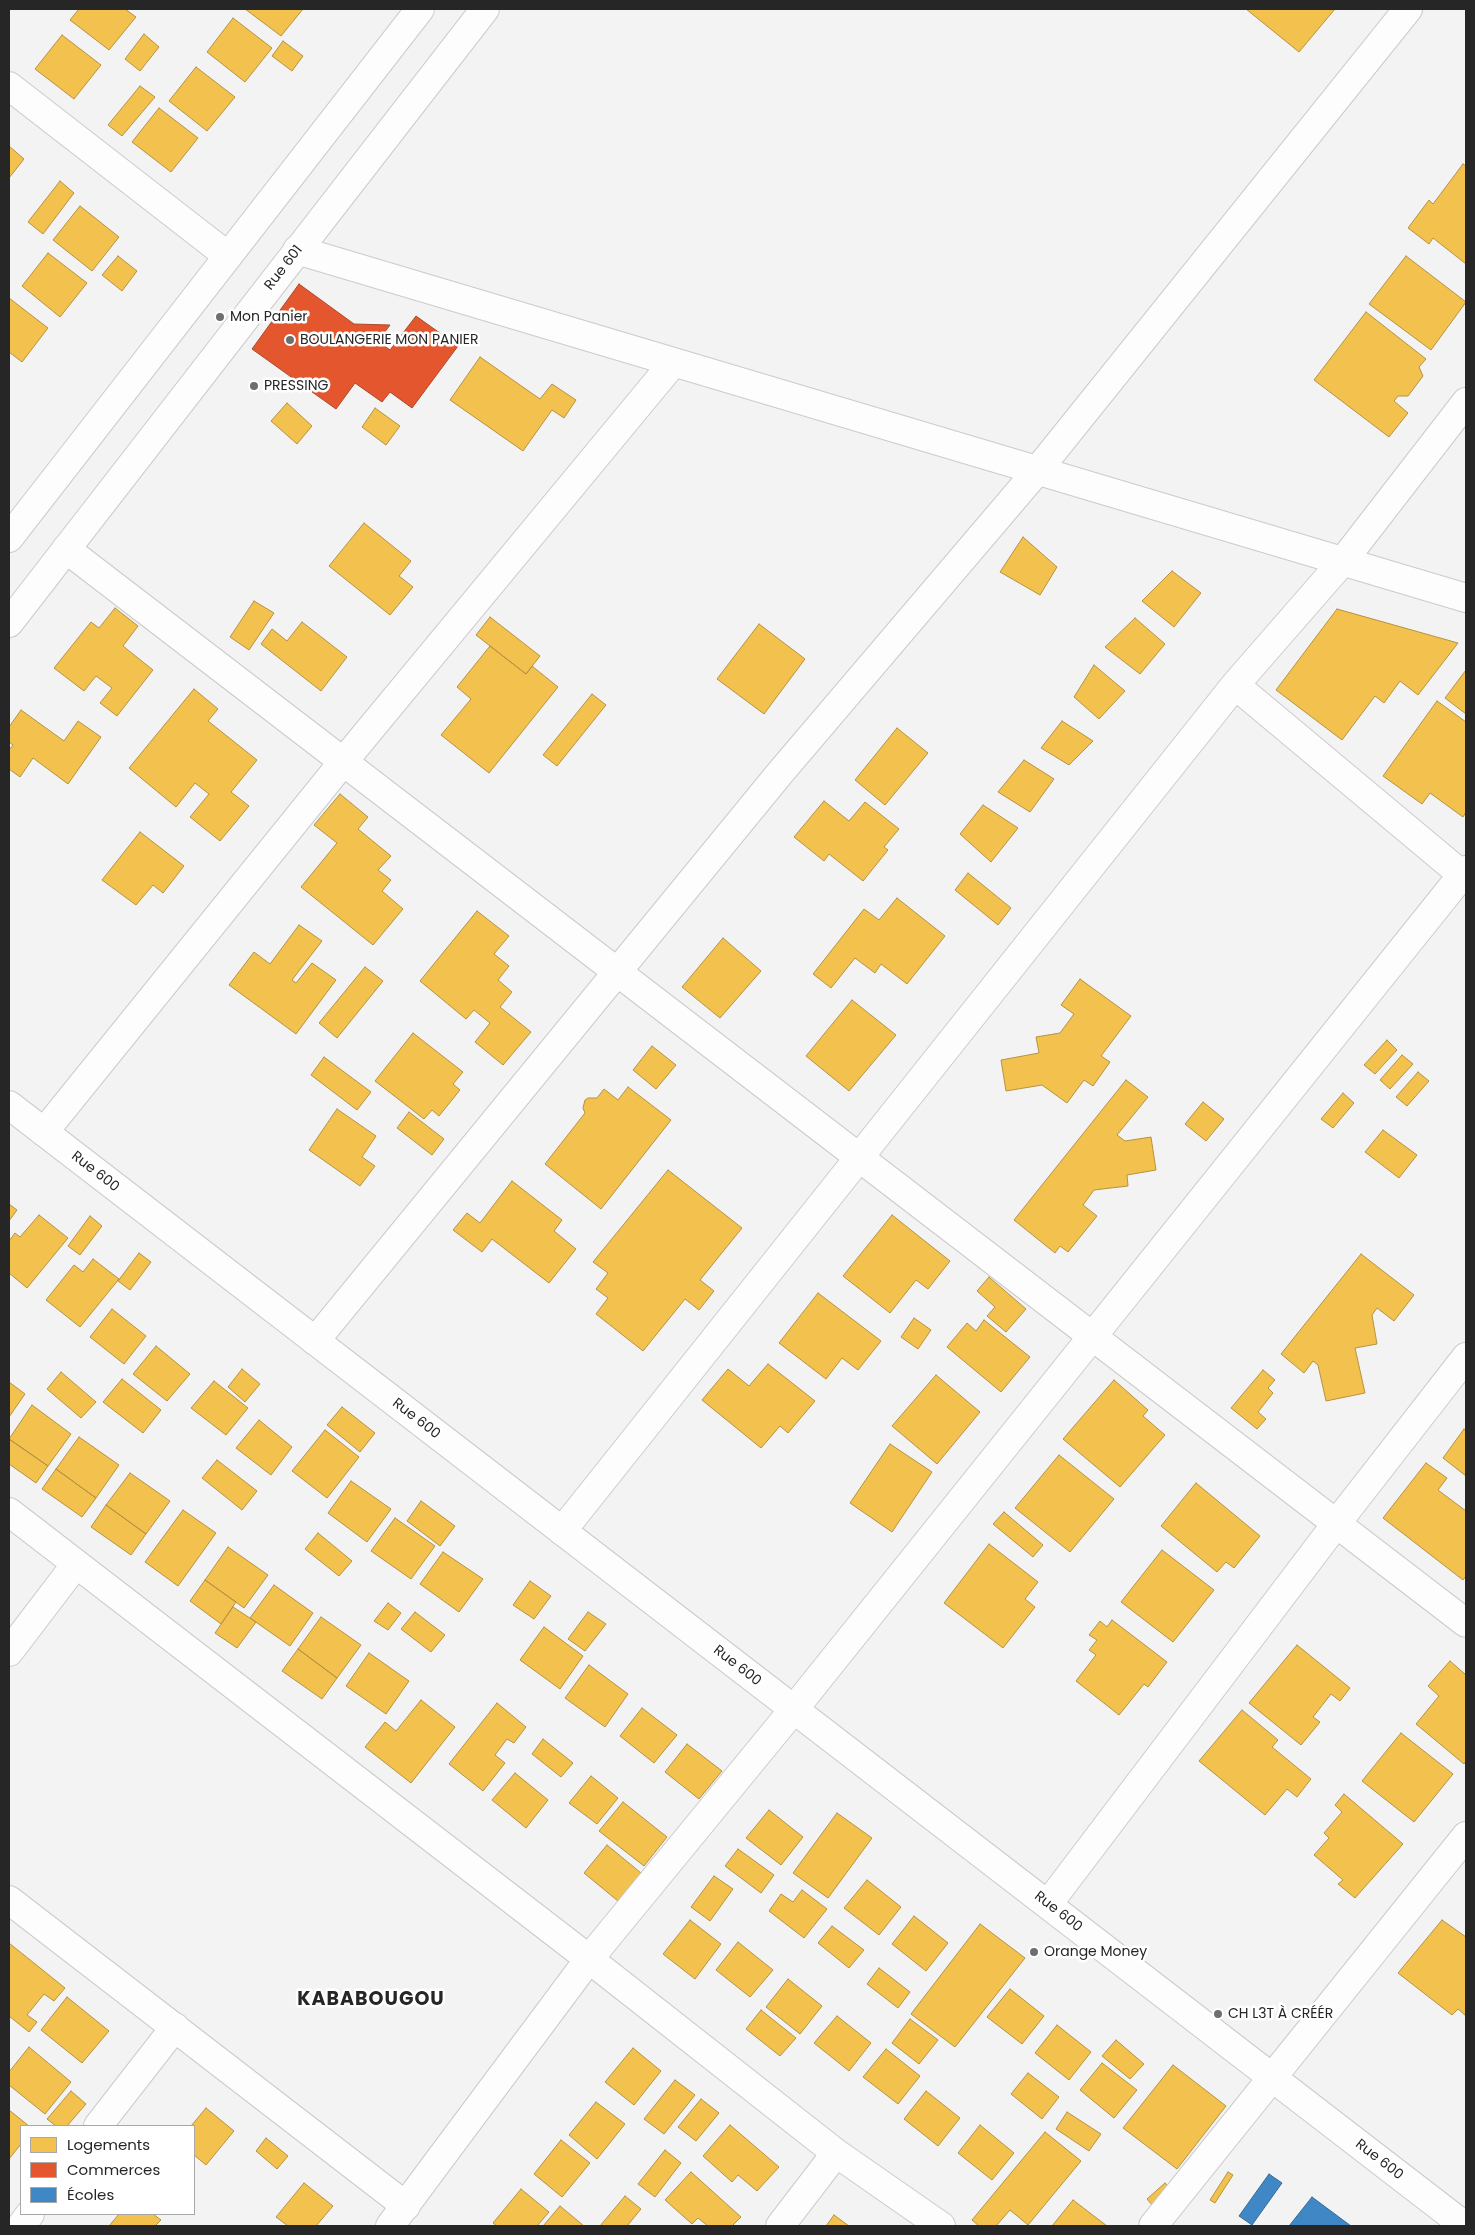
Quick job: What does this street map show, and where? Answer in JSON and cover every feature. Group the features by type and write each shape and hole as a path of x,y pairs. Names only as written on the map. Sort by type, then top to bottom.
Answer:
{"street":[{"path":"9,538 420,9"},
{"name":"Rue 601","path":"9,623 485,9"},
{"path":"316,1341 780,773 1037,471 1408,9"},
{"path":"9,86 228,256"},
{"path":"298,250 1466,598"},
{"path":"44,1132 343,762 673,363"},
{"path":"562,1530 1235,685 1342,561 1466,402"},
{"path":"66,549 1466,1623"},
{"path":"9,1900 175,2027 398,2216 589,1959 794,1709 1465,874 1235,685"},
{"name":"Rue 600","path":"9,1105 1465,2226"},
{"path":"1048,1904 1466,1356"},
{"path":"9,1512 589,1959 836,2153 941,2226"},
{"path":"9,1652 76,1564"},
{"path":"1153,2226 1466,1836"},
{"path":"99,2125 175,2027"},
{"path":"780,2226 836,2153"},
{"path":"21,2226 29,2215"}],"building: Logements":[{"path":"79,9 125,9 136,17 109,50 70,20"},
{"path":"245,9 303,9 281,36"},
{"path":"1246,9 1335,9 1299,52"},
{"path":"233,18 272,48 245,82 207,52"},
{"path":"144,34 159,47 140,71 125,59"},
{"path":"62,35 101,65 74,99 35,69"},
{"path":"283,41 303,56 292,71 272,56"},
{"path":"196,67 235,97 207,131 169,101"},
{"path":"140,86 155,97 122,136 108,125"},
{"path":"159,108 198,138 171,172 132,142"},
{"path":"9,146 24,159 9,178"},
{"path":"1463,164 1466,166 1466,264 1433,238 1429,244 1408,228 1429,200 1433,204"},
{"path":"60,181 74,193 43,234 28,222"},
{"path":"80,206 119,237 92,271 53,240"},
{"path":"48,253 87,283 60,317 22,286"},
{"path":"118,256 137,271 122,291 102,275"},
{"path":"1406,256 1466,302 1431,350 1369,304"},
{"path":"9,298 48,328 22,362 9,352"},
{"path":"1366,312 1426,359 1419,367 1423,376 1408,396 1398,396 1394,401 1408,413 1389,437 1314,380"},
{"path":"480,357 540,399 552,384 576,400 564,418 552,410 523,451 450,400"},
{"path":"287,403 312,426 297,444 271,421"},
{"path":"375,408 400,426 386,445 362,427"},
{"path":"364,523 411,561 399,576 413,587 390,615 329,566"},
{"path":"1023,537 1057,567 1040,595 1000,572"},
{"path":"1172,571 1201,593 1174,627 1142,601"},
{"path":"254,601 274,613 249,650 230,637"},
{"path":"115,608 138,626 123,646 153,670 117,716 100,703 112,688 96,676 84,691 54,668 91,622 99,628"},
{"path":"1337,609 1458,643 1418,695 1400,681 1384,703 1375,696 1342,740 1276,690"},
{"path":"490,617 540,656 526,674 476,635"},
{"path":"1135,618 1165,644 1140,674 1105,647"},
{"path":"302,622 347,657 321,691 261,644 272,629 287,641"},
{"path":"759,624 805,659 764,714 717,679"},
{"path":"490,646 526,674 532,666 558,687 489,773 441,735 471,699 457,687"},
{"path":"1094,665 1125,691 1099,719 1074,697"},
{"path":"1466,670 1466,714 1445,698"},
{"path":"194,689 218,709 208,721 257,760 231,792 249,806 220,841 190,817 209,794 195,783 176,807 129,768"},
{"path":"592,694 606,705 557,766 543,755"},
{"path":"1437,701 1466,722 1466,812 1463,817 1430,793 1422,804 1383,776"},
{"path":"21,710 64,741 78,721 101,737 68,784 33,758 20,777 9,769 9,750 13,745 9,742 9,727"},
{"path":"1062,721 1093,741 1069,765 1041,748"},
{"path":"897,728 928,753 885,805 855,780"},
{"path":"1024,760 1054,779 1030,812 998,792"},
{"path":"340,794 368,817 358,829 391,856 378,870 391,880 382,891 403,909 373,945 301,887 337,843 314,825"},
{"path":"824,801 849,821 865,802 899,829 884,847 888,850 863,881 829,854 824,861 794,837"},
{"path":"983,805 1018,828 991,862 960,834"},
{"path":"140,832 184,866 163,893 153,885 136,905 102,880"},
{"path":"968,873 1011,908 998,925 955,890"},
{"path":"897,898 945,936 907,984 881,964 875,973 855,958 831,988 813,974 864,909 879,920"},
{"path":"477,911 509,936 494,954 509,966 498,980 512,992 500,1007 531,1032 503,1065 475,1042 490,1023 474,1010 466,1019 420,981"},
{"path":"299,925 322,941 292,980 296,983 312,963 336,980 296,1034 229,985 254,952 270,964"},
{"path":"723,938 761,971 720,1018 682,987"},
{"path":"365,967 383,981 337,1038 319,1023"},
{"path":"1080,979 1131,1016 1101,1056 1110,1062 1093,1086 1084,1080 1067,1103 1042,1085 1006,1091 1001,1060 1039,1053 1036,1037 1060,1033 1074,1014 1061,1005"},
{"path":"852,1000 896,1035 849,1091 806,1056"},
{"path":"413,1033 463,1072 453,1084 460,1090 439,1116 432,1110 424,1119 375,1081"},
{"path":"1387,1040 1397,1050 1375,1074 1364,1065"},
{"path":"652,1046 676,1065 656,1089 633,1070"},
{"path":"1402,1055 1413,1064 1390,1089 1380,1080"},
{"path":"324,1057 371,1092 357,1110 311,1075"},
{"path":"1418,1072 1429,1081 1407,1106 1396,1097"},
{"path":"1126,1080 1148,1097 1117,1135 1125,1141 1151,1137 1156,1170 1127,1175 1128,1186 1094,1190 1083,1205 1097,1216 1068,1252 1060,1246 1055,1253 1014,1220"},
{"path":"628,1087 671,1120 601,1209 545,1164 585,1113 583,1108 585,1100 597,1098 604,1089 618,1100"},
{"path":"1343,1093 1354,1103 1333,1128 1321,1119"},
{"path":"1203,1102 1224,1119 1206,1141 1185,1124"},
{"path":"337,1109 376,1136 362,1157 375,1166 360,1186 309,1150"},
{"path":"409,1112 444,1139 432,1155 397,1128"},
{"path":"1383,1130 1417,1155 1399,1178 1365,1152"},
{"path":"668,1170 742,1228 700,1280 714,1291 699,1310 685,1299 643,1351 596,1314 608,1298 596,1289 608,1273 593,1262"},
{"path":"512,1181 562,1220 554,1231 576,1249 549,1283 492,1239 482,1252 453,1230 467,1213 480,1223"},
{"path":"9,1204 17,1210 9,1221"},
{"path":"39,1215 68,1238 27,1288 9,1273 9,1241 15,1233 20,1237"},
{"path":"892,1215 950,1261 928,1289 916,1280 890,1313 843,1276"},
{"path":"90,1216 102,1226 80,1255 68,1246"},
{"path":"139,1253 151,1262 130,1290 118,1281"},
{"path":"1361,1254 1414,1295 1394,1321 1377,1308 1372,1315 1377,1344 1355,1348 1365,1393 1326,1401 1318,1365 1313,1361 1304,1373 1281,1354"},
{"path":"93,1259 119,1279 80,1327 46,1300 74,1265 83,1272"},
{"path":"989,1277 1026,1309 1006,1332 987,1316 995,1307 977,1291"},
{"path":"818,1293 881,1341 858,1370 842,1358 826,1379 779,1343"},
{"path":"112,1309 146,1336 124,1364 90,1337"},
{"path":"914,1318 931,1330 918,1349 901,1337"},
{"path":"984,1320 1030,1357 1001,1392 947,1347 967,1323 976,1331"},
{"path":"156,1346 190,1374 167,1401 133,1374"},
{"path":"768,1364 815,1401 788,1433 780,1426 761,1448 702,1400 728,1369 749,1386"},
{"path":"242,1369 260,1384 245,1402 228,1387"},
{"path":"1263,1370 1275,1380 1268,1388 1273,1393 1258,1412 1266,1419 1257,1429 1231,1408"},
{"path":"61,1372 96,1402 81,1418 47,1389"},
{"path":"936,1375 980,1412 937,1464 892,1426"},
{"path":"122,1379 161,1410 143,1433 103,1402"},
{"path":"1114,1380 1148,1410 1143,1416 1165,1435 1120,1487 1063,1439"},
{"path":"214,1381 248,1408 226,1435 191,1408"},
{"path":"9,1382 25,1394 9,1417"},
{"path":"32,1405 71,1434 48,1466 9,1439"},
{"path":"342,1407 375,1433 360,1452 327,1425"},
{"path":"259,1420 292,1447 271,1475 236,1448"},
{"path":"1464,1429 1466,1431 1466,1476 1443,1458"},
{"path":"325,1430 359,1457 327,1498 292,1471"},
{"path":"79,1437 119,1465 96,1498 56,1469"},
{"path":"9,1439 48,1466 36,1483 9,1464"},
{"path":"890,1444 932,1472 892,1532 850,1503"},
{"path":"1059,1455 1114,1499 1070,1552 1015,1508"},
{"path":"217,1460 257,1491 242,1510 202,1478"},
{"path":"1426,1463 1447,1478 1438,1490 1466,1511 1466,1576 1463,1580 1383,1518"},
{"path":"56,1469 96,1498 82,1517 42,1489"},
{"path":"130,1473 170,1501 146,1534 106,1505"},
{"path":"351,1481 391,1509 367,1542 328,1513"},
{"path":"1196,1483 1260,1536 1234,1568 1226,1562 1217,1572 1161,1526"},
{"path":"421,1501 455,1526 440,1546 407,1521"},
{"path":"106,1505 146,1534 131,1555 91,1527"},
{"path":"183,1510 216,1533 178,1586 145,1562"},
{"path":"1004,1512 1043,1545 1033,1557 993,1524"},
{"path":"395,1518 435,1546 411,1579 371,1551"},
{"path":"318,1533 352,1561 339,1576 305,1549"},
{"path":"989,1544 1038,1582 1025,1599 1035,1607 1003,1648 944,1603"},
{"path":"228,1547 268,1575 244,1608 205,1580"},
{"path":"1162,1550 1214,1590 1173,1642 1121,1602"},
{"path":"443,1552 483,1579 459,1612 420,1584"},
{"path":"205,1580 236,1602 221,1624 190,1601"},
{"path":"530,1581 551,1596 534,1619 513,1605"},
{"path":"274,1585 313,1613 290,1646 250,1618"},
{"path":"388,1603 401,1613 388,1630 374,1621"},
{"path":"233,1607 256,1622 237,1648 215,1633"},
{"path":"415,1612 445,1635 431,1652 401,1629"},
{"path":"588,1612 606,1624 585,1651 568,1639"},
{"path":"321,1617 361,1645 337,1678 298,1649"},
{"path":"1112,1620 1167,1662 1148,1687 1144,1684 1119,1715 1076,1681 1096,1655 1089,1650 1097,1640 1089,1635 1100,1621 1107,1627"},
{"path":"544,1627 583,1656 560,1689 520,1660"},
{"path":"1297,1645 1350,1688 1340,1701 1331,1694 1313,1717 1320,1722 1301,1745 1249,1703"},
{"path":"298,1649 337,1678 322,1699 282,1671"},
{"path":"369,1653 409,1681 386,1714 346,1686"},
{"path":"1450,1661 1466,1675 1466,1761 1464,1764 1416,1724 1439,1696 1428,1686"},
{"path":"589,1665 628,1694 605,1727 565,1698"},
{"path":"421,1700 455,1727 411,1783 365,1747 385,1722 396,1731"},
{"path":"497,1703 526,1727 514,1743 507,1739 495,1755 505,1763 483,1791 449,1764"},
{"path":"642,1708 677,1735 654,1763 620,1736"},
{"path":"1242,1710 1278,1740 1272,1747 1311,1779 1297,1797 1287,1789 1265,1815 1199,1761"},
{"path":"1401,1733 1453,1774 1414,1822 1362,1781"},
{"path":"543,1739 573,1763 561,1777 532,1754"},
{"path":"687,1744 722,1771 699,1799 665,1772"},
{"path":"515,1773 548,1800 526,1828 492,1800"},
{"path":"591,1776 618,1798 597,1824 569,1803"},
{"path":"1344,1794 1403,1844 1355,1898 1338,1884 1343,1880 1314,1855 1329,1838 1324,1833 1342,1812 1335,1805"},
{"path":"623,1802 667,1837 644,1866 599,1831"},
{"path":"769,1810 803,1837 781,1865 746,1838"},
{"path":"837,1813 872,1838 828,1898 793,1873"},
{"path":"607,1845 641,1873 618,1901 584,1873"},
{"path":"738,1849 774,1875 761,1893 725,1866"},
{"path":"714,1876 733,1889 710,1921 691,1907"},
{"path":"867,1880 901,1907 879,1935 844,1908"},
{"path":"802,1890 827,1909 804,1938 769,1911 781,1894 793,1902"},
{"path":"914,1916 948,1943 926,1971 892,1944"},
{"path":"690,1920 721,1944 695,1979 663,1954"},
{"path":"1442,1920 1466,1937 1466,2016 1458,2009 1452,2015 1398,1973"},
{"path":"980,1924 1025,1958 955,2047 911,2014"},
{"path":"832,1926 864,1950 849,1968 818,1943"},
{"path":"738,1942 773,1970 750,1997 716,1970"},
{"path":"9,1943 65,1988 54,2001 44,1994 27,2015 37,2022 29,2032 9,2016"},
{"path":"879,1968 910,1992 898,2008 867,1984"},
{"path":"788,1979 822,2006 800,2034 766,2007"},
{"path":"1010,1989 1044,2016 1022,2044 987,2017"},
{"path":"67,1997 109,2031 82,2063 41,2030"},
{"path":"761,2010 796,2038 780,2056 746,2029"},
{"path":"837,2016 871,2043 849,2071 814,2043"},
{"path":"910,2019 938,2040 919,2064 892,2043"},
{"path":"1057,2025 1091,2052 1069,2080 1035,2053"},
{"path":"1116,2040 1144,2064 1130,2079 1102,2056"},
{"path":"29,2047 71,2082 45,2114 9,2085 9,2072"},
{"path":"633,2048 661,2071 634,2105 605,2082"},
{"path":"886,2049 920,2076 898,2104 863,2077"},
{"path":"1102,2063 1137,2090 1114,2118 1080,2090"},
{"path":"1173,2065 1226,2106 1177,2169 1123,2128"},
{"path":"1028,2073 1059,2097 1042,2119 1011,2094"},
{"path":"675,2080 695,2095 664,2134 644,2119"},
{"path":"71,2091 86,2104 68,2125 55,2125 47,2119"},
{"path":"926,2091 960,2118 938,2146 904,2119"},
{"path":"701,2099 719,2113 696,2141 678,2127"},
{"path":"596,2102 625,2124 597,2159 569,2135"},
{"path":"206,2108 234,2131 206,2165 195,2156 195,2125 192,2125"},
{"path":"9,2110 28,2125 20,2125 20,2145 9,2159"},
{"path":"1067,2112 1101,2134 1089,2151 1056,2129"},
{"path":"730,2125 779,2167 757,2191 738,2175 732,2182 703,2156"},
{"path":"980,2125 1014,2153 992,2180 958,2153"},
{"path":"1045,2132 1081,2161 1028,2225 1010,2210 996,2226 979,2226 972,2220"},
{"path":"266,2138 288,2156 277,2169 256,2151"},
{"path":"561,2140 590,2163 562,2197 534,2174"},
{"path":"665,2150 681,2163 655,2197 638,2184"},
{"path":"691,2172 741,2217 732,2226 708,2226 698,2218 692,2224 665,2200"},
{"path":"1228,2172 1233,2175 1215,2203 1210,2200"},
{"path":"304,2183 333,2206 316,2226 288,2226 276,2217"},
{"path":"1165,2183 1170,2189 1153,2206 1147,2199"},
{"path":"521,2189 549,2212 537,2226 497,2226 493,2223"},
{"path":"625,2196 641,2209 627,2226 600,2226"},
{"path":"1073,2200 1107,2226 1052,2226"},
{"path":"560,2206 584,2226 543,2226"},
{"path":"118,2215 154,2215 161,2220 155,2226 109,2226"},
{"path":"834,2215 849,2226 826,2226"}],"building: Commerces":[{"path":"299,284 354,324 390,325 378,341 390,350 416,316 458,346 412,408 390,392 382,402 355,383 336,409 252,349"}],"building: Écoles":[{"path":"1269,2174 1282,2183 1252,2225 1239,2216"},
{"path":"1312,2197 1351,2226 1289,2226"}],"place":[{"name":"Mon Panier","path":"220,317"},
{"name":"BOULANGERIE MON PANIER","path":"290,340"},
{"name":"PRESSING","path":"254,386"},
{"name":"Orange Money","path":"1034,1952"},
{"name":"CH L3T À CRÉÉR","path":"1218,2014"}],"district":[{"name":"KABABOUGOU","path":"371,2000"}]}
